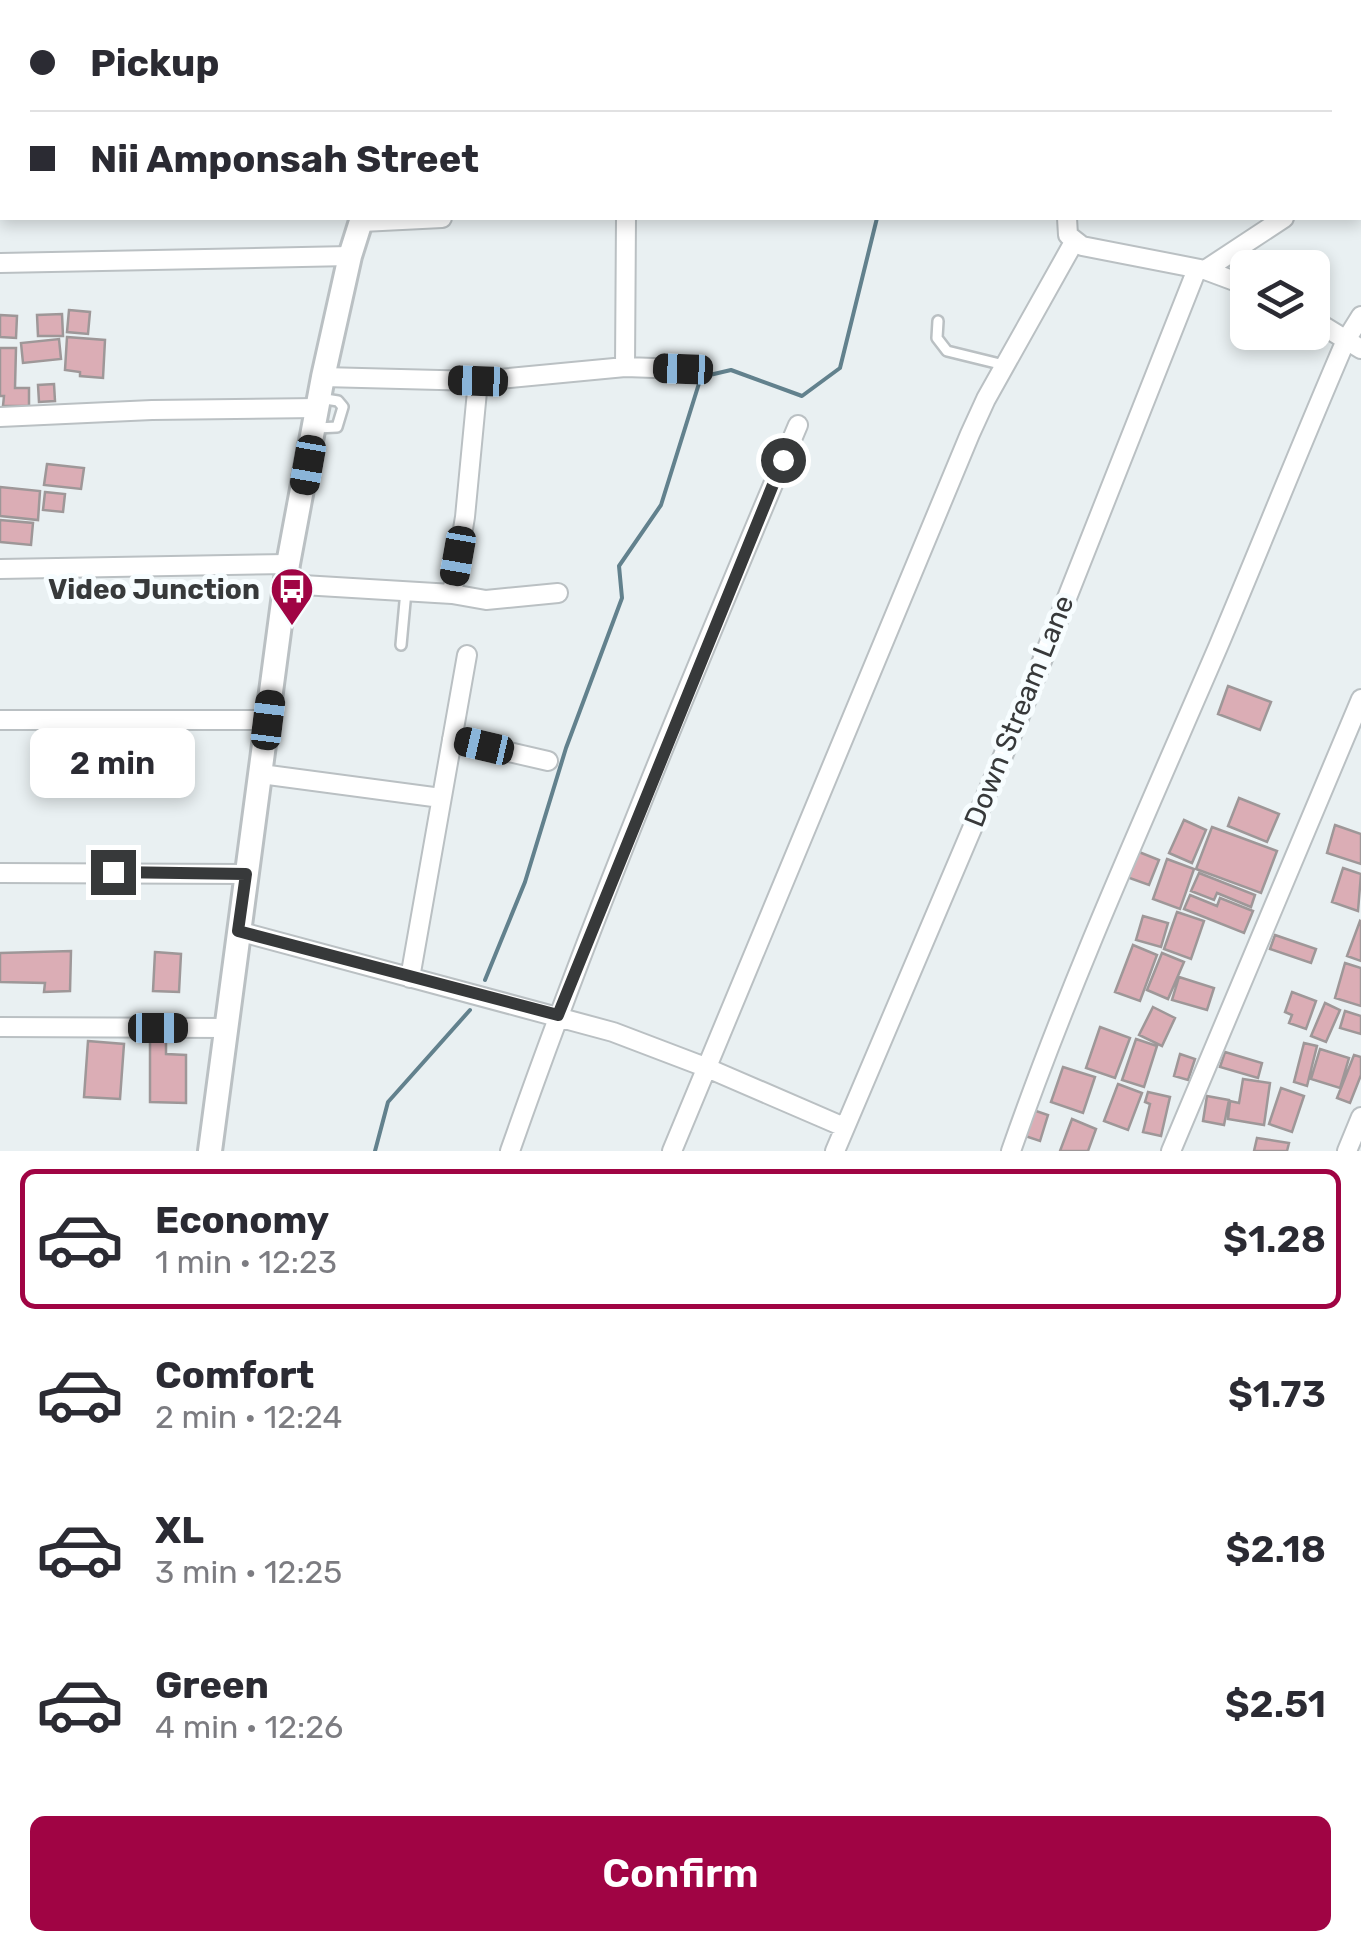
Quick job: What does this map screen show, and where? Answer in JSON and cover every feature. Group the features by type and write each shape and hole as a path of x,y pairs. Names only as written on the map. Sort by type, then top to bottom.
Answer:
{"main road":[{"path":"210,1151 287,574 350,256 362,220"}],"street":[{"path":"625,368 626,220"},
{"path":"1067,220 1068,235 1074,242 1230,280"},
{"path":"1201,270 1281,220"},
{"path":"672,1151 970,434 1074,242"},
{"path":"0,263 350,256"},
{"name":"Down Stream Lane","path":"835,1151 1025,704 1201,270"},
{"path":"1011,1151 1144,812 1353,344 1361,316"},
{"path":"1330,330 1353,344"},
{"path":"0,416 319,403 478,381 625,368 683,369"},
{"path":"452,594 465,518 478,381"},
{"path":"510,1151 558,1015 709,635 798,425"},
{"path":"0,569 287,574 486,600 558,593"},
{"path":"410,978 467,655"},
{"path":"1171,1151 1361,699"},
{"path":"0,720 268,720"},
{"path":"452,739 548,761"},
{"path":"261,774 441,798"},
{"path":"0,872 246,874"},
{"path":"238,931 628,1037 844,1127"},
{"path":"0,1028 226,1028"},
{"path":"1346,1151 1361,1117"}],"lane":[{"path":"938,321 937,338 948,351 1004,365"},
{"path":"401,645 406,591"}],"building":[{"path":"69,310 90,312 88,334 67,332"},
{"path":"62,314 63,336 38,336 37,315"},
{"path":"0,315 17,316 16,338 0,337"},
{"path":"67,337 105,340 103,378 65,370"},
{"path":"59,339 61,359 23,363 21,343"},
{"path":"0,348 16,348 15,388 29,388 29,406 3,406"},
{"path":"54,384 55,401 39,402 38,385"},
{"path":"47,464 84,468 81,489 44,485"},
{"path":"0,487 40,491 38,520 0,516"},
{"path":"45,492 65,494 63,512 43,510"},
{"path":"0,520 33,523 31,545 0,542"},
{"path":"1228,686 1271,702 1260,730 1218,714"},
{"path":"1239,798 1279,814 1267,842 1228,826"},
{"path":"1184,820 1206,830 1192,863 1169,853"},
{"path":"1335,825 1361,834 1361,864 1327,853"},
{"path":"1212,827 1277,851 1261,893 1196,869"},
{"path":"1134,850 1159,860 1149,885 1124,876"},
{"path":"1167,859 1194,869 1180,909 1153,899"},
{"path":"1343,868 1361,874 1358,911 1332,902"},
{"path":"1199,873 1255,895 1251,907 1217,893 1214,900 1191,891"},
{"path":"1190,895 1217,906 1220,898 1253,911 1244,933 1184,909"},
{"path":"1177,912 1204,921 1191,959 1164,949"},
{"path":"1143,916 1168,923 1161,947 1136,940"},
{"path":"1361,922 1361,961 1347,956"},
{"path":"1275,935 1316,949 1311,963 1270,949"},
{"path":"1133,945 1157,955 1140,1001 1115,992"},
{"path":"71,951 70,991 44,992 45,983 0,982 0,953"},
{"path":"155,952 181,954 179,992 153,991"},
{"path":"1162,953 1184,962 1168,999 1147,990"},
{"path":"1345,963 1361,968 1361,1006 1335,998"},
{"path":"1179,977 1214,988 1207,1010 1172,1000"},
{"path":"1292,992 1316,1001 1306,1029 1289,1023 1292,1015 1285,1012"},
{"path":"1325,1003 1340,1010 1326,1042 1311,1036"},
{"path":"1153,1007 1175,1018 1162,1046 1139,1035"},
{"path":"1345,1011 1361,1016 1361,1034 1340,1028"},
{"path":"1100,1027 1130,1038 1115,1078 1086,1068"},
{"path":"150,1037 166,1037 166,1054 186,1055 186,1103 150,1102"},
{"path":"1136,1039 1157,1046 1144,1087 1122,1080"},
{"path":"88,1041 124,1044 120,1099 84,1097"},
{"path":"1304,1043 1317,1046 1307,1086 1294,1082"},
{"path":"1320,1049 1349,1058 1340,1088 1311,1079"},
{"path":"1225,1052 1262,1063 1258,1078 1220,1067"},
{"path":"1180,1054 1195,1059 1188,1080 1174,1076"},
{"path":"1354,1055 1361,1057 1361,1075 1350,1103 1337,1098"},
{"path":"1063,1067 1095,1077 1083,1113 1051,1102"},
{"path":"1243,1079 1270,1083 1264,1125 1228,1119 1230,1101 1239,1103"},
{"path":"1118,1084 1142,1093 1128,1130 1104,1121"},
{"path":"1281,1088 1304,1096 1292,1132 1269,1124"},
{"path":"1148,1092 1170,1097 1161,1136 1143,1132 1150,1104 1145,1102"},
{"path":"1207,1096 1229,1100 1224,1125 1203,1121"},
{"path":"1033,1110 1048,1115 1040,1141 1025,1136"},
{"path":"1072,1119 1096,1129 1088,1151 1060,1151"},
{"path":"1257,1138 1289,1143 1287,1151 1254,1151"}],"waterway":[{"path":"485,980 525,882 566,748 622,598 619,566 661,505 701,377 731,370 802,396 840,368 877,220"},
{"path":"375,1151 388,1102 470,1010"}],"place":[{"name":"Video Junction","path":"292,627"}],"route":[{"path":"113,872 246,874 238,931 558,1015 783,460"}]}
